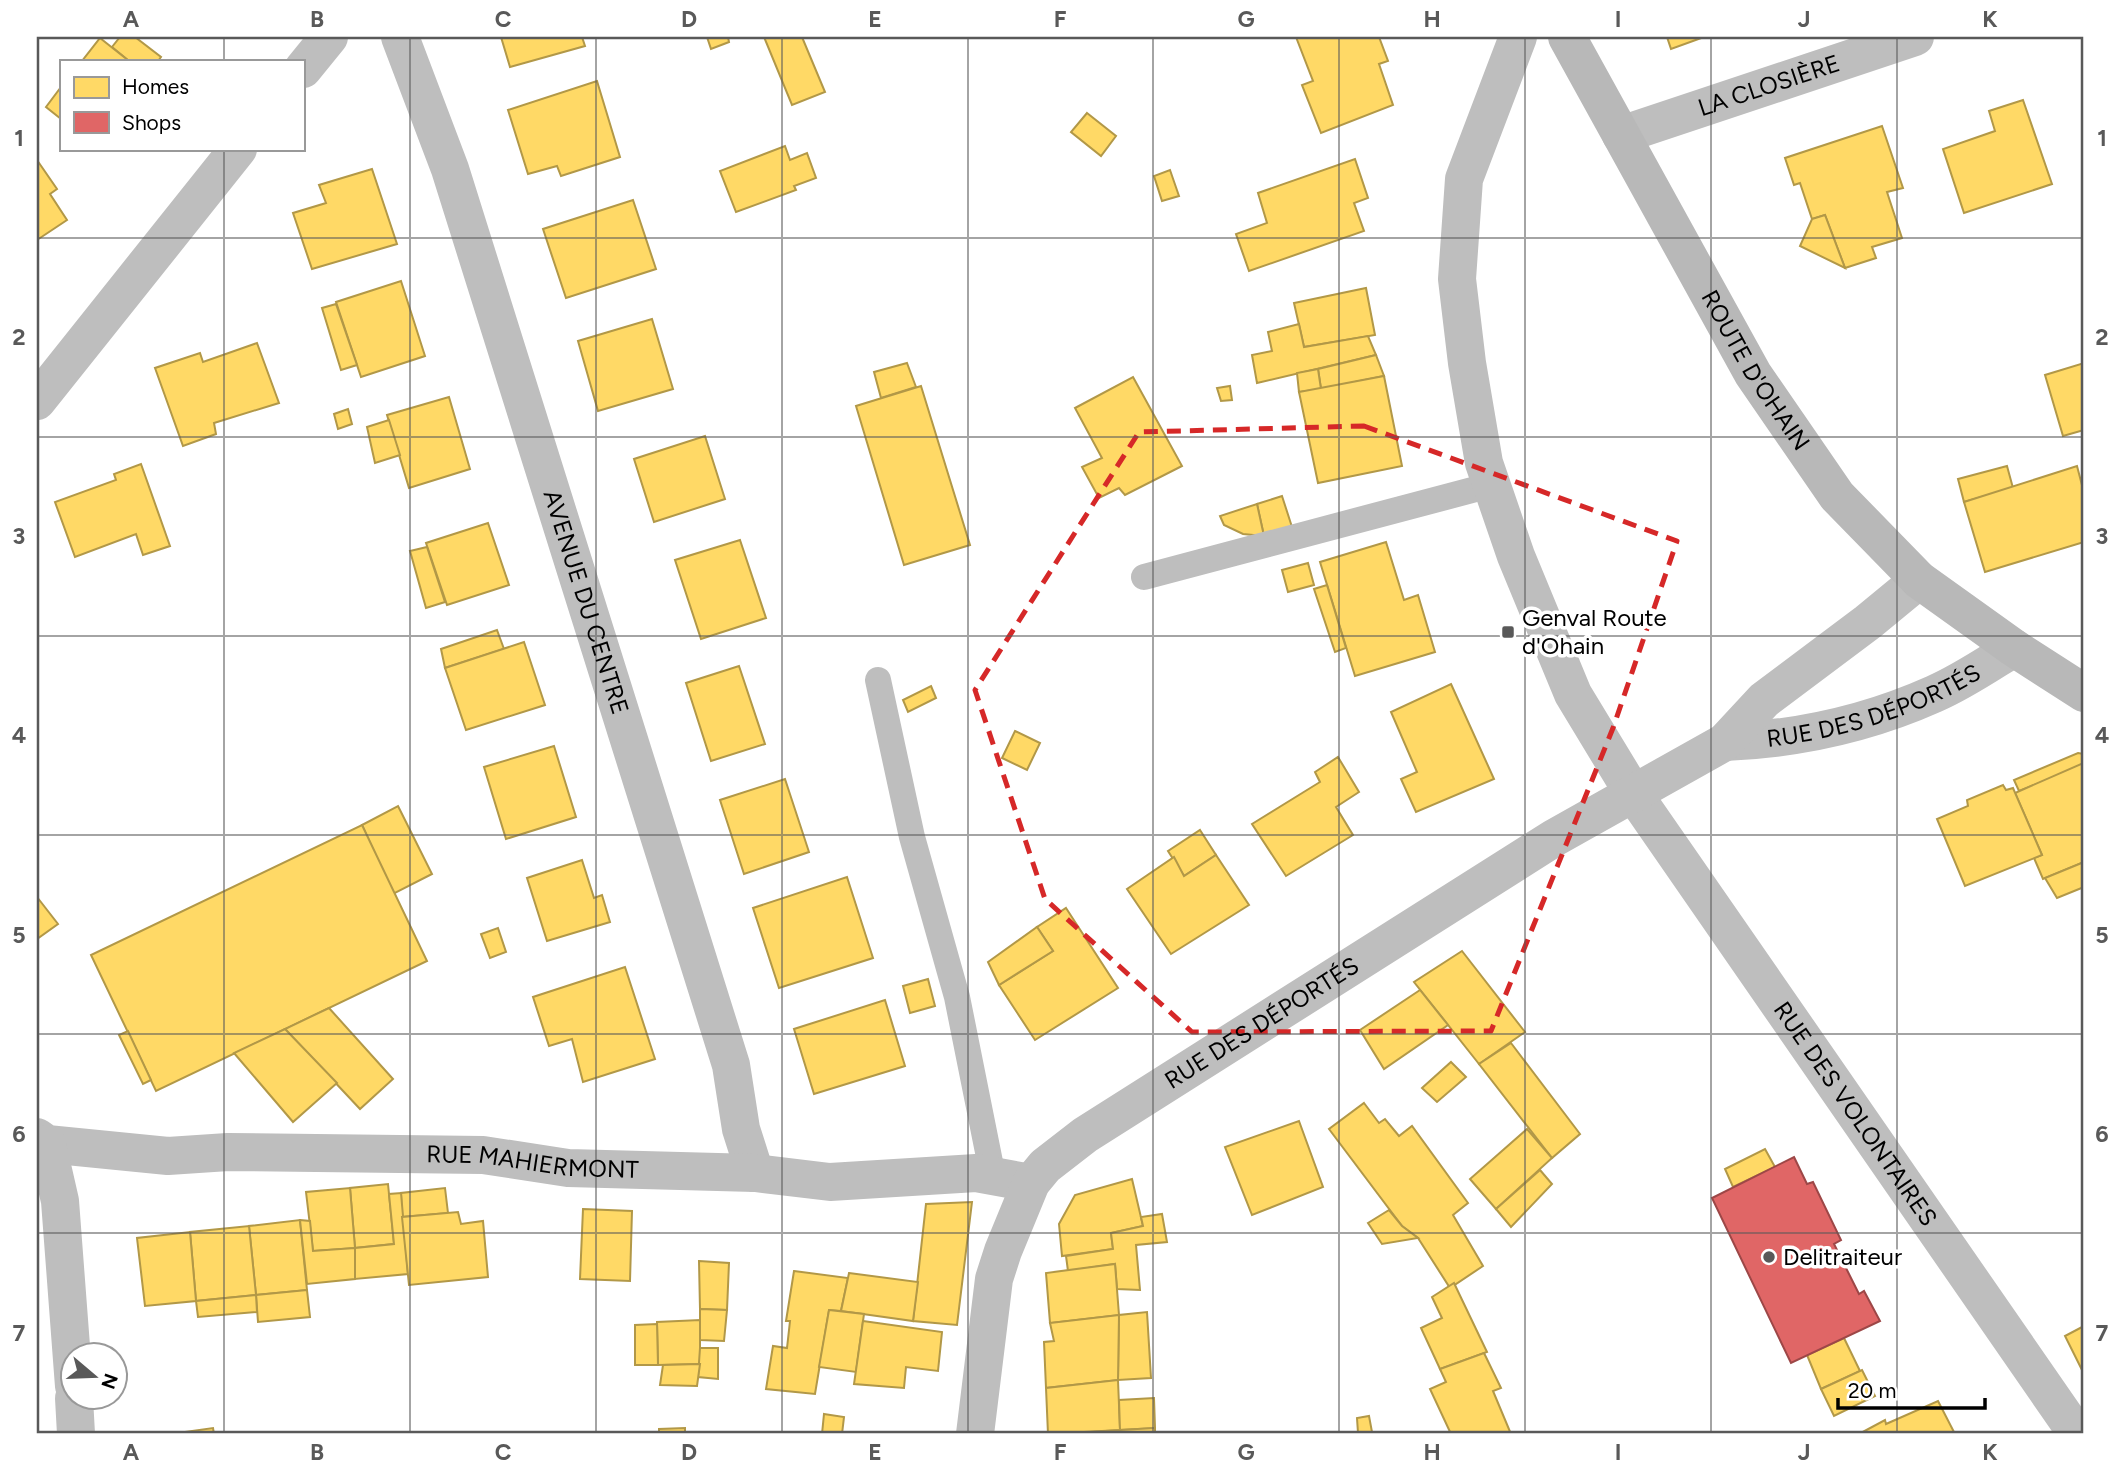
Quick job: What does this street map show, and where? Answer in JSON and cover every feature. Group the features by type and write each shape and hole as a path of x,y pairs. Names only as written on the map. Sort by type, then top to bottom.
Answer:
{"main road":[{"name":"ROUTE D'OHAIN","path":"1567,37 1753,374 1837,496 1919,580 2014,648 2084,693"}],"street":[{"path":"304,68 329,37"},
{"name":"AVENUE DU CENTRE","path":"400,37 450,169 731,1065 741,1129 755,1173"},
{"path":"1518,37 1464,179 1458,267 1466,363 1484,464 1516,556 1573,694 1633,793"},
{"name":"LA CLOSIÈRE","path":"1620,135 1916,37"},
{"path":"37,401 237,150"},
{"name":"RUE DES DÉPORTÉS","path":"975,1434 994,1279 1031,1183 1045,1166 1085,1135 1554,838 1725,743 1765,700 1919,580"},
{"name":"RUE DES DÉPORTÉS","path":"1725,743 1770,741 1860,723 1936,694 2014,648"},
{"name":"RUE DES VOLONTAIRES","path":"1633,793 2077,1434"},
{"path":"42,1141 60,1201 71,1342"},
{"name":"RUE MAHIERMONT","path":"42,1141 168,1156 228,1152 483,1155 568,1168 755,1173 830,1182 976,1173 1031,1183"},
{"path":"75,1412 76,1434"}],"lane":[{"path":"1144,577 1491,485"},
{"path":"878,680 912,837 957,998 993,1177"}],"highlighted area":[{"path":"1364,426 1677,541 1613,728 1491,1031 1192,1032 1045,899 975,690 1139,432"}],"building: Homes":[{"path":"120,37 135,37 161,57 159,60 128,60 112,47"},
{"path":"501,37 582,37 585,46 510,67"},
{"path":"707,37 728,37 729,42 711,49"},
{"path":"764,37 802,37 825,92 792,105"},
{"path":"1296,37 1379,37 1388,61 1379,64 1393,105 1321,133 1302,85 1313,81"},
{"path":"1667,37 1704,37 1671,49"},
{"path":"100,38 128,60 83,60"},
{"path":"597,81 620,157 561,176 557,166 528,174 508,110"},
{"path":"60,88 60,118 46,107"},
{"path":"2023,100 2052,184 1964,213 1943,149 1995,131 1989,111"},
{"path":"1087,113 1116,136 1101,156 1071,132"},
{"path":"1882,126 1903,188 1887,192 1902,238 1872,247 1876,258 1845,268 1825,215 1812,219 1800,183 1794,185 1785,158"},
{"path":"785,146 790,160 807,153 816,178 794,186 796,190 736,212 720,171"},
{"path":"1355,159 1368,198 1354,203 1364,231 1249,271 1236,234 1267,223 1258,193"},
{"path":"37,160 57,189 50,194 67,220 37,240"},
{"path":"372,169 397,244 312,269 293,213 326,203 319,185"},
{"path":"1170,170 1179,196 1162,201 1154,176"},
{"path":"633,200 656,269 566,298 543,229"},
{"path":"1825,215 1845,268 1800,246 1812,219"},
{"path":"401,281 425,356 361,377 336,302"},
{"path":"1366,288 1375,335 1304,347 1294,303"},
{"path":"336,304 357,365 341,370 322,308"},
{"path":"652,319 673,389 598,411 578,341"},
{"path":"1299,324 1304,347 1368,336 1376,355 1257,383 1252,355 1272,351 1268,332"},
{"path":"257,343 279,403 214,423 216,434 183,446 155,368 200,353 203,362"},
{"path":"1376,355 1384,376 1321,389 1318,369"},
{"path":"907,363 916,387 881,398 874,372"},
{"path":"2084,363 2084,430 2063,436 2045,375"},
{"path":"1318,369 1321,389 1299,392 1297,373"},
{"path":"1384,376 1402,466 1318,483 1299,392"},
{"path":"1133,377 1182,466 1125,495 1119,488 1099,498 1082,467 1102,458 1075,408"},
{"path":"921,386 970,545 904,565 856,406"},
{"path":"1230,386 1232,400 1221,401 1217,388"},
{"path":"449,397 470,469 409,488 387,415"},
{"path":"348,409 352,424 338,429 334,414"},
{"path":"389,420 400,455 375,463 367,427"},
{"path":"705,436 725,499 654,522 634,459"},
{"path":"141,464 170,546 143,555 136,534 75,557 55,502 116,480 114,474"},
{"path":"2007,466 2013,488 1964,502 1958,479"},
{"path":"2077,466 2084,493 2084,542 1985,572 1964,502"},
{"path":"1282,496 1292,527 1264,536 1257,504"},
{"path":"1257,504 1264,536 1243,534 1224,525 1220,516"},
{"path":"488,523 509,585 447,605 426,543"},
{"path":"740,540 766,618 701,639 675,560"},
{"path":"1386,542 1404,600 1418,595 1435,652 1355,676 1320,562"},
{"path":"427,547 445,602 426,608 410,551"},
{"path":"1308,563 1314,585 1288,592 1282,570"},
{"path":"1327,585 1346,648 1335,652 1314,589"},
{"path":"497,630 504,649 445,668 441,649"},
{"path":"524,642 545,705 466,730 445,668"},
{"path":"739,666 765,744 711,761 686,683"},
{"path":"1451,684 1494,779 1416,812 1401,779 1417,772 1391,712"},
{"path":"931,686 936,698 908,712 903,700"},
{"path":"1015,731 1040,743 1027,770 1002,758"},
{"path":"554,746 576,817 506,839 484,767"},
{"path":"2078,753 2084,754 2084,765 2019,791 2014,780"},
{"path":"1338,757 1359,792 1336,807 1353,835 1286,876 1252,824 1320,782 1315,772"},
{"path":"2084,765 2084,862 2043,879 2034,858 2042,855 2015,793"},
{"path":"785,779 809,852 744,874 720,800"},
{"path":"2003,785 2006,790 2013,788 2042,855 1965,886 1937,819 1968,806 1967,800"},
{"path":"398,806 432,874 393,894 362,825"},
{"path":"362,825 427,961 156,1091 91,955"},
{"path":"1200,830 1216,855 1184,876 1168,851"},
{"path":"1216,855 1249,905 1171,954 1127,889 1174,857 1184,876"},
{"path":"582,860 594,898 602,895 610,922 547,941 527,878"},
{"path":"2084,862 2084,887 2057,898 2045,878"},
{"path":"847,877 873,958 779,988 753,908"},
{"path":"37,897 58,924 37,939"},
{"path":"1066,908 1118,988 1035,1040 999,985 1053,951 1037,927"},
{"path":"1037,927 1053,951 999,985 988,962"},
{"path":"498,928 506,952 490,958 481,934"},
{"path":"1462,951 1525,1032 1479,1064 1414,982"},
{"path":"625,967 655,1059 583,1082 572,1039 549,1046 533,997"},
{"path":"928,979 935,1006 910,1013 903,986"},
{"path":"1420,990 1448,1025 1384,1069 1360,1030"},
{"path":"885,1000 905,1066 814,1094 794,1029"},
{"path":"329,1008 393,1079 360,1109 285,1029"},
{"path":"285,1029 337,1083 293,1122 234,1053"},
{"path":"128,1031 151,1080 143,1084 119,1035"},
{"path":"1511,1043 1580,1134 1552,1158 1479,1064"},
{"path":"1451,1062 1466,1077 1437,1102 1422,1088"},
{"path":"1364,1103 1379,1123 1385,1119 1399,1136 1412,1126 1468,1203 1453,1215 1483,1266 1450,1288 1418,1238 1402,1226 1329,1129"},
{"path":"1299,1121 1323,1187 1252,1215 1225,1147"},
{"path":"1527,1129 1552,1158 1496,1209 1470,1179"},
{"path":"1765,1149 1775,1167 1733,1187 1725,1169"},
{"path":"1540,1170 1552,1184 1511,1227 1496,1209"},
{"path":"1132,1179 1143,1226 1111,1233 1113,1249 1062,1256 1059,1224 1075,1195"},
{"path":"388,1184 394,1244 355,1248 350,1188"},
{"path":"350,1188 355,1248 313,1251 306,1192"},
{"path":"445,1188 448,1213 402,1217 401,1193"},
{"path":"401,1193 408,1274 355,1279 355,1248 394,1244 389,1194"},
{"path":"972,1202 957,1325 913,1321 926,1204"},
{"path":"583,1209 632,1211 630,1281 580,1279"},
{"path":"1389,1210 1402,1226 1418,1238 1382,1244 1368,1223"},
{"path":"458,1212 461,1224 483,1221 488,1277 409,1285 402,1217"},
{"path":"1162,1214 1167,1242 1136,1245 1140,1290 1117,1289 1115,1264 1068,1271 1066,1256 1113,1249 1111,1233 1143,1226 1141,1217"},
{"path":"300,1220 307,1290 256,1295 249,1226"},
{"path":"300,1220 310,1221 313,1251 355,1248 355,1279 307,1284"},
{"path":"249,1226 256,1295 196,1301 190,1232"},
{"path":"190,1232 196,1301 145,1306 137,1238"},
{"path":"699,1261 729,1263 727,1310 700,1309"},
{"path":"1115,1264 1119,1315 1050,1323 1046,1273"},
{"path":"794,1271 848,1278 841,1311 829,1310 815,1394 766,1389 773,1346 787,1348 790,1321 786,1321"},
{"path":"849,1273 918,1282 913,1321 841,1311"},
{"path":"1454,1283 1487,1352 1440,1369 1421,1328 1442,1318 1432,1297"},
{"path":"307,1290 310,1317 258,1322 256,1295"},
{"path":"256,1295 257,1312 198,1317 196,1301"},
{"path":"700,1309 727,1310 724,1341 700,1340"},
{"path":"829,1310 864,1314 856,1372 819,1367"},
{"path":"1147,1312 1151,1378 1118,1380 1119,1315"},
{"path":"1119,1315 1118,1380 1046,1388 1044,1342 1054,1341 1050,1323"},
{"path":"700,1320 700,1364 658,1365 657,1322"},
{"path":"863,1321 942,1332 938,1371 906,1367 904,1388 854,1384"},
{"path":"657,1324 658,1365 635,1365 635,1325"},
{"path":"2084,1326 2084,1374 2065,1336"},
{"path":"1844,1338 1860,1371 1821,1389 1807,1355"},
{"path":"700,1348 718,1348 718,1379 698,1377"},
{"path":"1484,1353 1501,1388 1493,1391 1511,1434 1451,1434 1430,1389 1446,1382 1440,1369"},
{"path":"700,1364 697,1386 660,1385 663,1365"},
{"path":"1862,1370 1875,1396 1834,1416 1821,1389"},
{"path":"1118,1380 1120,1430 1048,1434 1046,1388"},
{"path":"1154,1398 1155,1428 1120,1430 1119,1400"},
{"path":"1938,1401 1955,1434 1859,1434 1885,1420 1886,1424"},
{"path":"824,1414 844,1417 842,1434 822,1434"},
{"path":"1369,1416 1372,1432 1358,1433 1357,1418"},
{"path":"213,1428 214,1434 184,1434 184,1432"},
{"path":"685,1428 685,1434 659,1434 659,1429"},
{"path":"1155,1428 1155,1434 1061,1434 1120,1430"}],"building: Shops":[{"path":"1794,1157 1807,1184 1813,1182 1841,1240 1834,1244 1859,1294 1864,1291 1880,1321 1791,1363 1712,1198"}],"place":[{"name":"Genval Route d'Ohain","path":"1508,632"},
{"name":"Delitraiteur","path":"1769,1257"}]}
